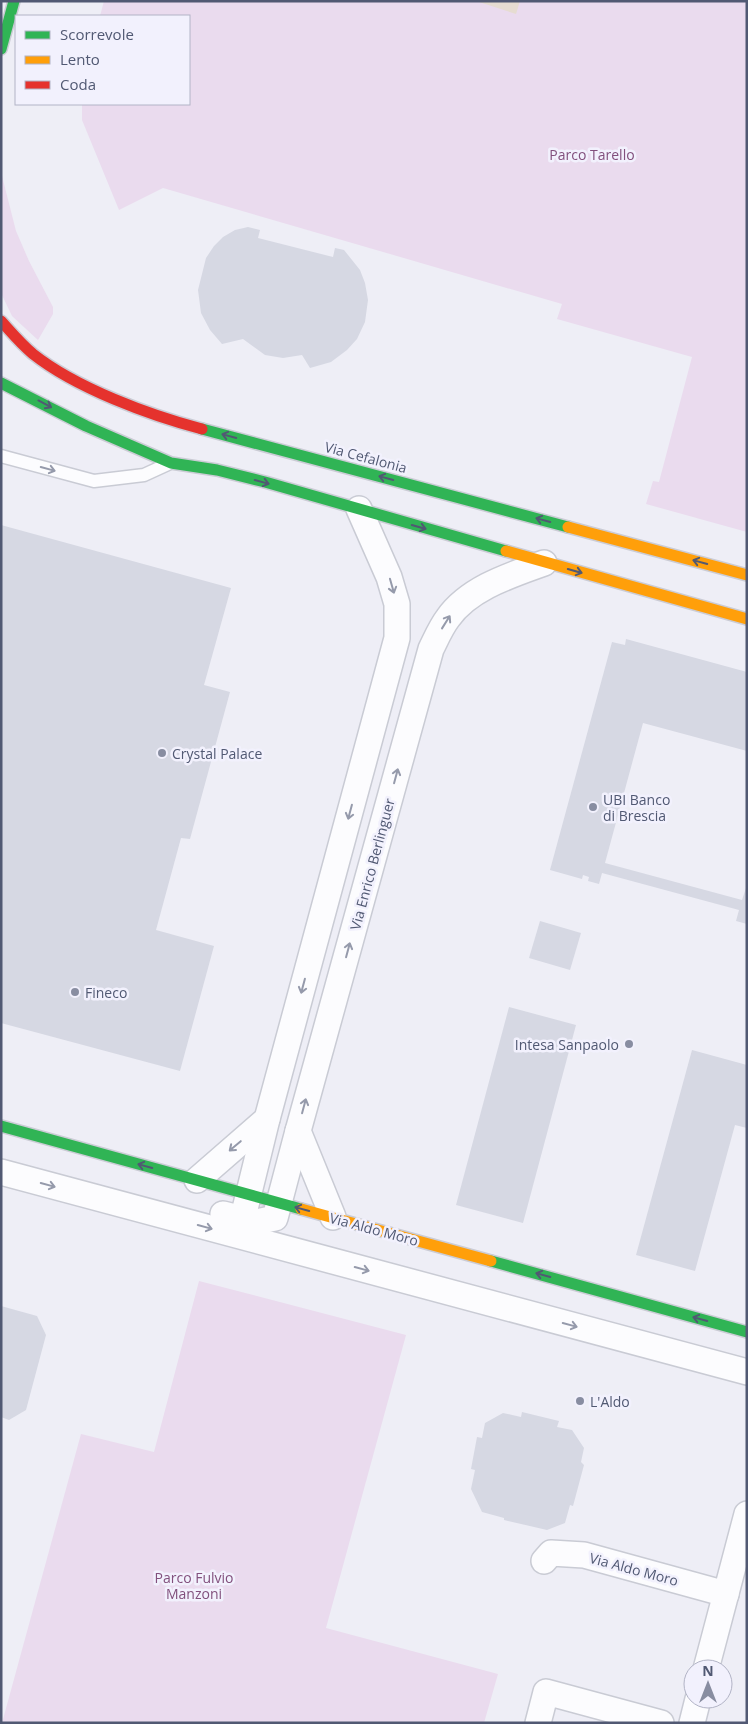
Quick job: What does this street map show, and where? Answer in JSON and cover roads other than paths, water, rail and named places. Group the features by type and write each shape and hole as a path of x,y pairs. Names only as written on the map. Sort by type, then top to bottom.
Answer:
{"street":[{"path":"1,49 14,1"},
{"name":"Via Cefalonia","path":"1,321 20,343 40,359 96,391 180,424 747,575"},
{"path":"1,383 86,426 170,463 217,470 747,619"},
{"path":"245,1229 249,1194 267,1119 397,638 397,604 389,577 359,509"},
{"name":"Via Enrico Berlinguer","path":"279,1203 431,649 448,617 468,598 496,581 544,563"},
{"path":"197,1180 267,1119"},
{"name":"Via Aldo Moro","path":"1,1126 747,1332"},
{"path":"298,1131 333,1217"},
{"path":"1,1172 99,1198 245,1229 747,1372"},
{"path":"245,1229 256,1222 275,1218 279,1203"},
{"path":"709,1659 747,1514"},
{"name":"Via Aldo Moro","path":"544,1562 551,1554 584,1555 726,1594"},
{"path":"538,1723 546,1692 661,1723"},
{"path":"692,1723 696,1709"}],"lane":[{"path":"1,456 94,480 144,475 170,463"}],"place":[{"name":"Crystal Palace","path":"162,753"},
{"name":"UBI Banco di Brescia","path":"593,807"},
{"name":"Fineco","path":"75,992"},
{"name":"Intesa Sanpaolo","path":"629,1044"},
{"name":"L'Aldo","path":"580,1401"}],"park label":[{"name":"Parco Tarello","path":"592,154"},
{"name":"Parco Fulvio Manzoni","path":"194,1585"}]}
